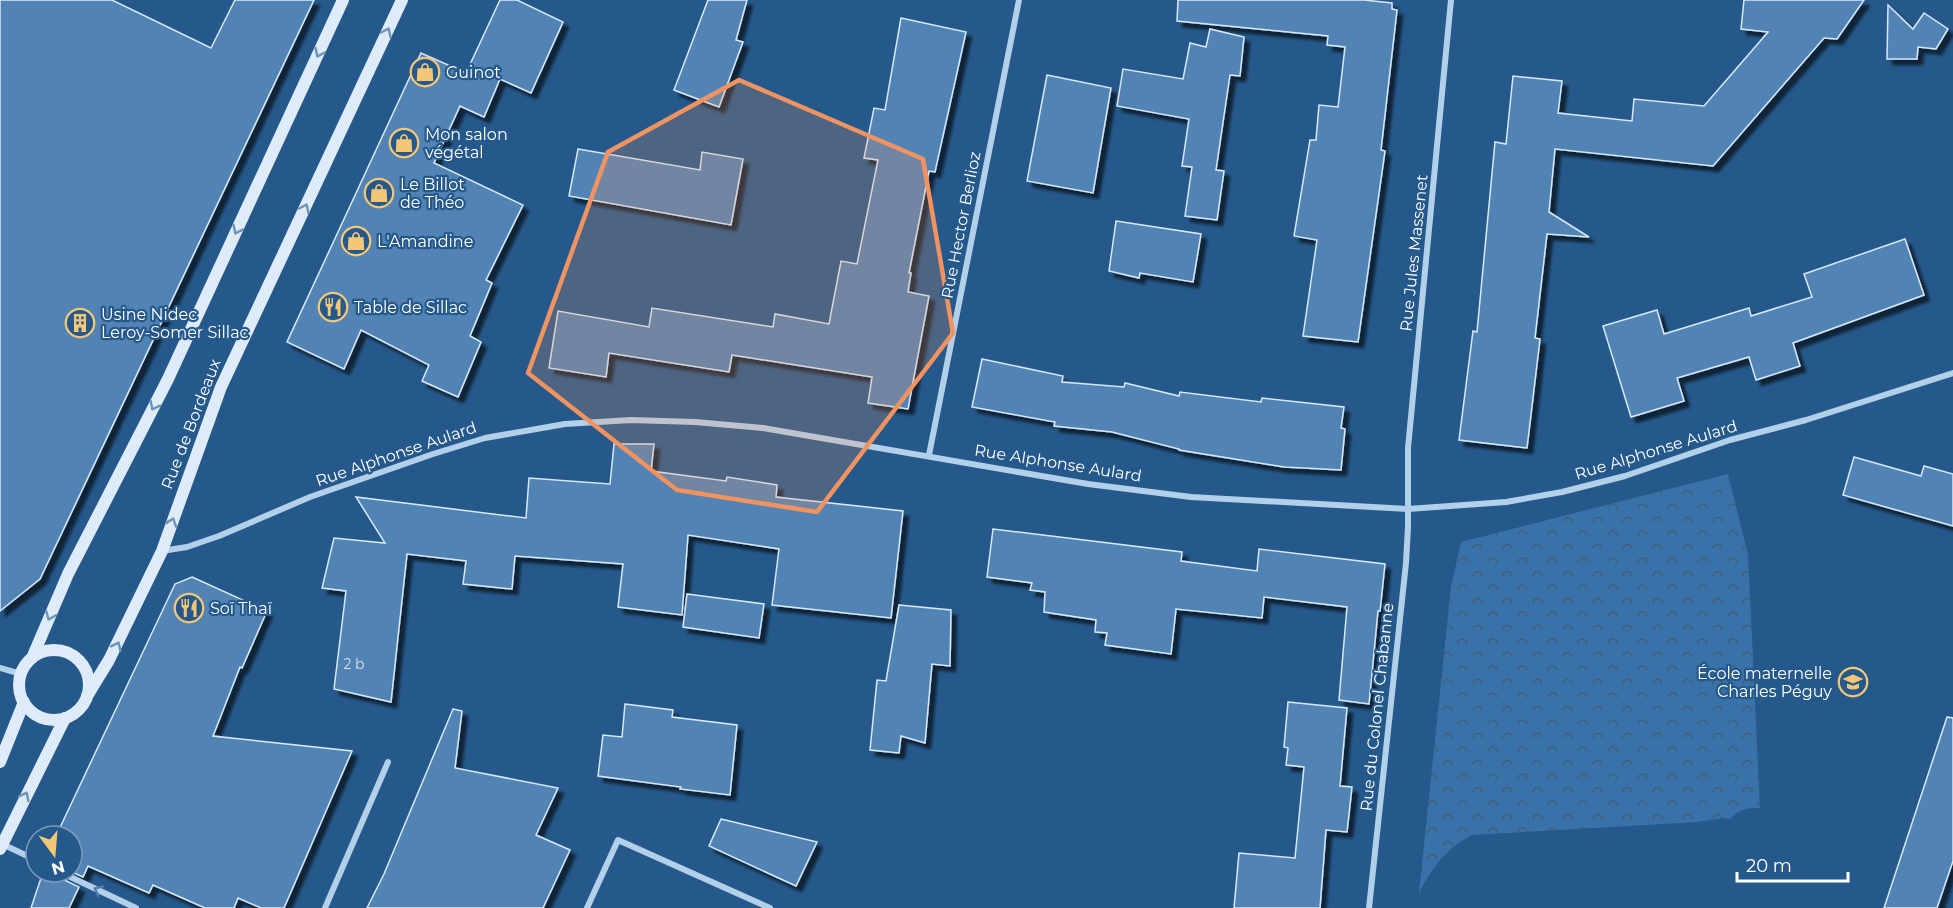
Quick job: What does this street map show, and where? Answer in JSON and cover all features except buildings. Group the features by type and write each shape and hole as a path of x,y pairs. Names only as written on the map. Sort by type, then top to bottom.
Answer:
{"main road":[{"path":"32,658 68,574 168,379 343,0"},
{"name":"Rue de Bordeaux","path":"87,696 110,660 162,551 221,387 402,0"},
{"path":"51,650 70,654 80,662 89,684 87,696 75,713 54,720 32,711 24,702 19,684 25,665 32,658 51,650"},
{"path":"0,762 24,702"},
{"path":"1,847 65,718"}],"street":[{"name":"Rue Hector Berlioz","path":"929,455 1019,0"},
{"name":"Rue Jules Massenet","path":"1408,509 1408,448 1451,0"},
{"name":"Rue Alphonse Aulard","path":"162,551 187,548 310,497 433,453 485,438 565,424 631,420 695,422 764,428 1088,484 1191,497 1408,509 1506,502 1562,492 1625,476 1730,440 1806,420 1953,373"},
{"name":"Rue du Colonel Chabanne","path":"1368,908 1406,564 1408,509"},
{"path":"0,668 21,674"},
{"path":"325,908 388,762"},
{"path":"587,908 618,840 770,908"},
{"path":"1,847 24,856"},
{"path":"84,883 136,908"}],"highlighted area":[{"path":"739,80 923,159 953,333 817,512 677,490 528,373 608,152"}],"green space":[{"path":"1728,474 1748,555 1760,808 1744,810 1730,819 1472,835 1447,853 1429,875 1419,893 1451,587 1461,542"}],"place":[{"name":"Guinot","path":"425,72"},
{"name":"Mon salon végétal","path":"404,143"},
{"name":"Le Billot de Théo","path":"379,193"},
{"name":"L'Amandine","path":"356,241"},
{"name":"Table de Sillac","path":"333,307"},
{"name":"Usine Nidec Leroy-Somer Sillac","path":"80,323"},
{"name":"Soï Thaï","path":"189,608"},
{"name":"École maternelle Charles Péguy","path":"1853,682"}]}
